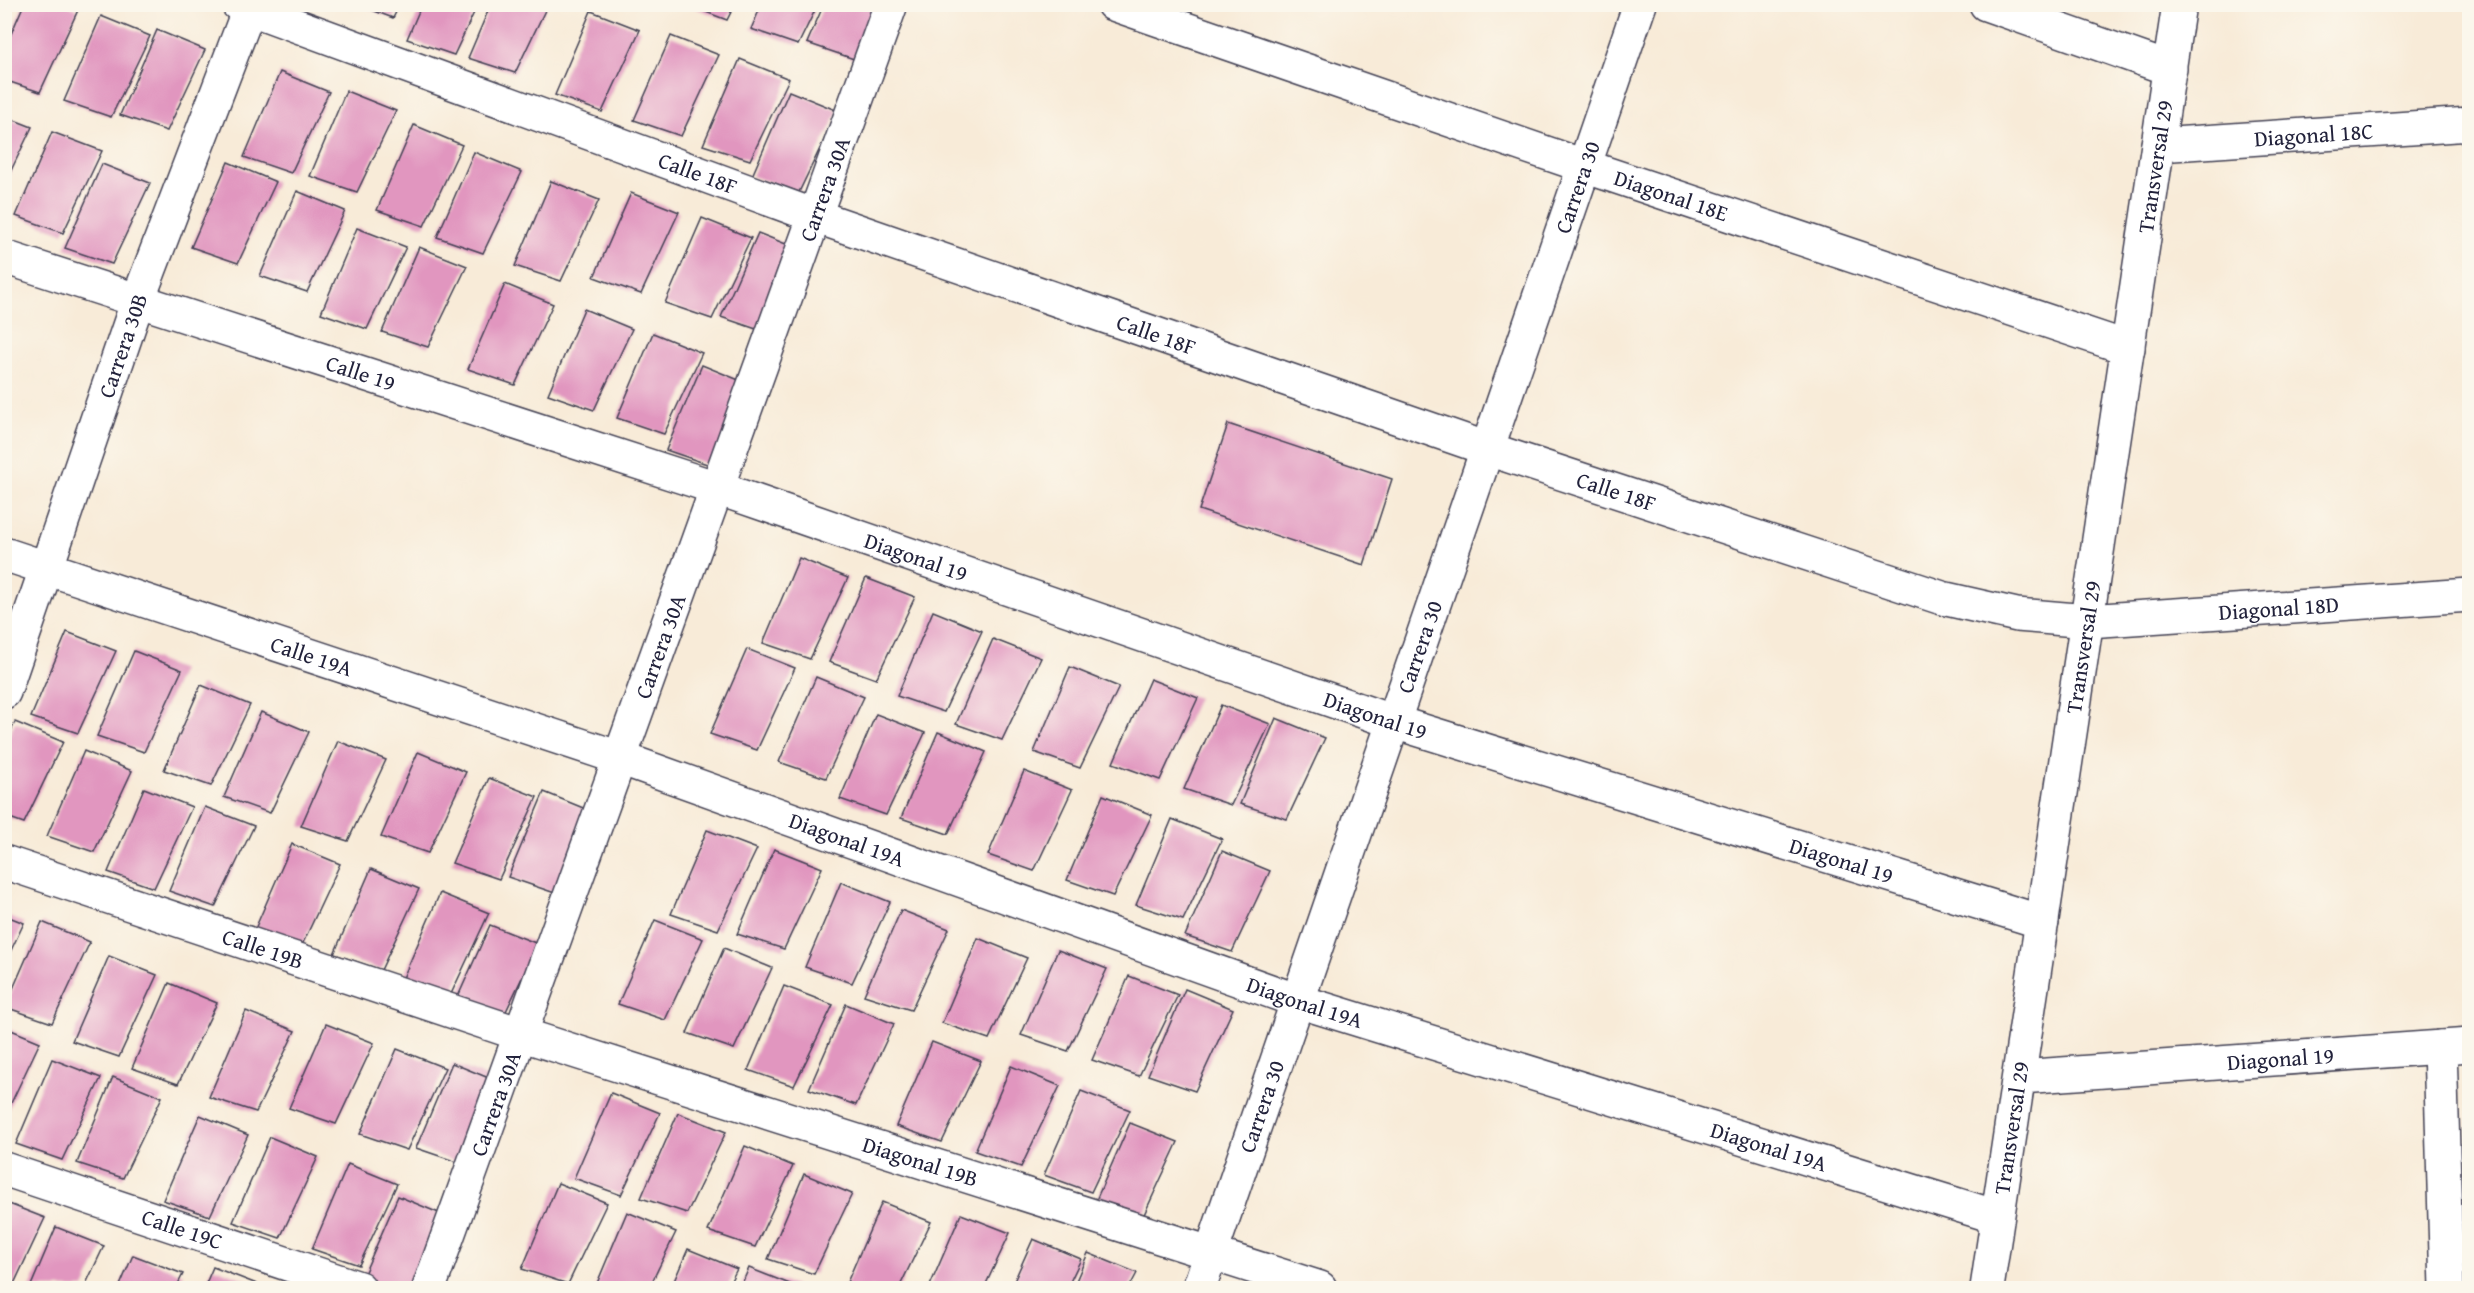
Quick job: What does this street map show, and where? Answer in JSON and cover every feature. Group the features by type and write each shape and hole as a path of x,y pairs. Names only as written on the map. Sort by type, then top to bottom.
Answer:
{"street":[{"name":"Carrera 30A","path":"429,1288 891,4"},
{"name":"Diagonal 18E","path":"1113,4 1584,166 2128,348"},
{"name":"Carrera 30","path":"1199,1288 1640,4"},
{"path":"1986,4 2170,69"},
{"name":"Transversal 29","path":"1987,1288 2180,4"},
{"name":"Calle 18F","path":"246,6 815,216 1488,449 1942,598 2017,615 2088,621"},
{"name":"Carrera 30B","path":"4,692 138,300 246,6"},
{"name":"Diagonal 18C","path":"2158,145 2469,124"},
{"name":"Calle 19","path":"4,257 717,488"},
{"name":"Diagonal 19","path":"717,488 1394,722 2042,922"},
{"name":"Calle 19A","path":"4,554 620,758"},
{"name":"Diagonal 18D","path":"2088,621 2469,595"},
{"name":"Diagonal 19A","path":"620,758 1298,1001 1997,1217"},
{"name":"Calle 19B","path":"4,862 520,1035"},
{"name":"Diagonal 19B","path":"520,1035 1320,1288"},
{"path":"2447,1288 2455,1046"},
{"name":"Diagonal 19","path":"2020,1077 2455,1046"},
{"name":"Calle 19C","path":"4,1169 359,1288"}],"building":[{"path":"24,4 65,4 78,10 40,92 4,80 4,50"},
{"path":"356,4 400,4 393,18"},
{"path":"422,4 478,4 454,55 407,39"},
{"path":"491,4 548,4 515,73 468,58"},
{"path":"685,4 735,4 727,20"},
{"path":"762,4 818,4 798,45 751,29"},
{"path":"824,4 880,4 854,59 807,43"},
{"path":"591,11 640,30 602,112 555,95"},
{"path":"101,16 150,36 111,117 64,101"},
{"path":"157,30 205,50 167,131 120,115"},
{"path":"671,36 719,55 681,136 634,120"},
{"path":"740,59 789,79 750,160 703,145"},
{"path":"280,72 329,92 291,173 244,157"},
{"path":"346,91 396,111 357,192 310,176"},
{"path":"789,91 838,111 799,192 752,176"},
{"path":"4,116 32,127 4,185"},
{"path":"414,125 462,145 424,226 377,210"},
{"path":"52,132 102,151 63,233 16,216"},
{"path":"474,152 522,172 483,253 437,237"},
{"path":"228,162 276,182 238,263 191,247"},
{"path":"102,164 150,183 112,264 65,248"},
{"path":"551,181 599,200 561,281 515,266"},
{"path":"297,191 345,211 307,292 260,276"},
{"path":"631,193 679,212 641,294 594,277"},
{"path":"702,218 751,238 712,319 665,303"},
{"path":"357,228 406,247 367,329 321,313"},
{"path":"758,233 806,252 768,333 721,317"},
{"path":"419,247 467,266 428,347 382,332"},
{"path":"505,284 553,304 515,385 468,369"},
{"path":"584,309 632,329 594,410 548,394"},
{"path":"653,333 702,353 664,434 617,418"},
{"path":"702,365 751,385 713,466 666,450"},
{"path":"1228,424 1392,479 1364,565 1199,510"},
{"path":"799,558 848,578 810,659 763,643"},
{"path":"866,578 915,597 876,679 829,662"},
{"path":"933,611 982,631 944,712 897,696"},
{"path":"67,632 116,651 78,733 31,717"},
{"path":"993,639 1041,658 1002,740 956,724"},
{"path":"747,649 795,668 757,750 710,734"},
{"path":"134,651 182,670 144,752 97,736"},
{"path":"1070,667 1119,687 1080,768 1034,752"},
{"path":"816,677 864,697 826,778 779,762"},
{"path":"1150,679 1198,698 1160,780 1113,763"},
{"path":"201,685 250,705 211,786 164,770"},
{"path":"1221,705 1270,724 1231,805 1184,789"},
{"path":"261,712 309,732 270,813 224,797"},
{"path":"876,714 925,733 886,815 840,799"},
{"path":"1276,718 1325,738 1287,819 1240,804"},
{"path":"15,722 63,742 24,823 4,816 4,746"},
{"path":"938,732 986,752 948,834 901,818"},
{"path":"338,741 386,760 348,841 301,826"},
{"path":"84,751 132,771 94,852 47,836"},
{"path":"418,752 466,772 428,853 381,837"},
{"path":"1024,771 1072,790 1034,871 988,855"},
{"path":"489,778 537,797 499,879 452,863"},
{"path":"144,788 192,807 154,888 108,872"},
{"path":"544,792 593,812 555,893 508,877"},
{"path":"1103,795 1152,815 1113,896 1067,880"},
{"path":"205,807 254,826 215,907 169,891"},
{"path":"1172,819 1222,839 1183,920 1136,905"},
{"path":"707,830 757,849 718,930 671,914"},
{"path":"292,844 340,864 302,945 255,929"},
{"path":"774,849 822,868 784,949 737,934"},
{"path":"1222,851 1270,871 1232,952 1185,936"},
{"path":"371,869 419,889 381,970 334,954"},
{"path":"841,882 890,902 852,983 805,967"},
{"path":"440,893 489,913 451,994 403,978"},
{"path":"901,910 949,929 911,1010 864,995"},
{"path":"4,915 24,923 4,965"},
{"path":"655,920 703,939 665,1020 618,1004"},
{"path":"42,922 90,942 52,1023 5,1007"},
{"path":"490,925 538,944 499,1026 452,1010"},
{"path":"978,938 1027,958 989,1039 942,1023"},
{"path":"724,948 772,968 734,1049 687,1033"},
{"path":"1058,950 1107,969 1068,1051 1021,1035"},
{"path":"109,956 157,975 119,1057 72,1041"},
{"path":"1129,976 1178,995 1139,1076 1092,1060"},
{"path":"169,983 217,1003 178,1084 132,1068"},
{"path":"784,986 833,1005 794,1086 748,1070"},
{"path":"1185,989 1233,1009 1195,1091 1148,1075"},
{"path":"846,1004 894,1024 856,1105 809,1089"},
{"path":"246,1011 295,1031 256,1112 209,1097"},
{"path":"326,1024 374,1043 336,1124 289,1108"},
{"path":"4,1027 40,1042 4,1118"},
{"path":"932,1042 981,1061 942,1142 896,1126"},
{"path":"397,1049 445,1068 407,1150 360,1134"},
{"path":"52,1059 101,1078 62,1160 16,1144"},
{"path":"452,1063 501,1083 463,1164 416,1148"},
{"path":"1011,1066 1060,1086 1021,1167 975,1151"},
{"path":"113,1077 162,1097 123,1178 77,1163"},
{"path":"1081,1091 1130,1110 1091,1192 1044,1175"},
{"path":"611,1093 660,1113 621,1195 574,1178"},
{"path":"678,1113 726,1132 687,1213 641,1198"},
{"path":"200,1115 248,1135 210,1216 163,1200"},
{"path":"1130,1123 1178,1142 1140,1223 1093,1207"},
{"path":"270,1137 318,1157 280,1238 233,1222"},
{"path":"745,1146 793,1166 755,1247 708,1231"},
{"path":"348,1164 397,1184 359,1265 312,1249"},
{"path":"804,1174 852,1194 814,1274 768,1259"},
{"path":"558,1183 607,1203 568,1284 522,1269"},
{"path":"398,1196 446,1216 411,1288 384,1288 361,1281"},
{"path":"4,1202 45,1218 12,1288 4,1288"},
{"path":"882,1202 931,1222 899,1288 845,1287"},
{"path":"627,1212 676,1232 649,1288 595,1288"},
{"path":"961,1214 1010,1233 984,1288 929,1288"},
{"path":"56,1227 104,1246 84,1288 30,1288"},
{"path":"1033,1239 1081,1259 1067,1288 1011,1288"},
{"path":"688,1249 737,1269 727,1288 671,1288"},
{"path":"1088,1253 1137,1273 1129,1288 1073,1288"},
{"path":"133,1255 183,1274 176,1288 119,1288"},
{"path":"213,1267 262,1286 261,1288 204,1288"},
{"path":"749,1268 800,1288 740,1288"}]}
